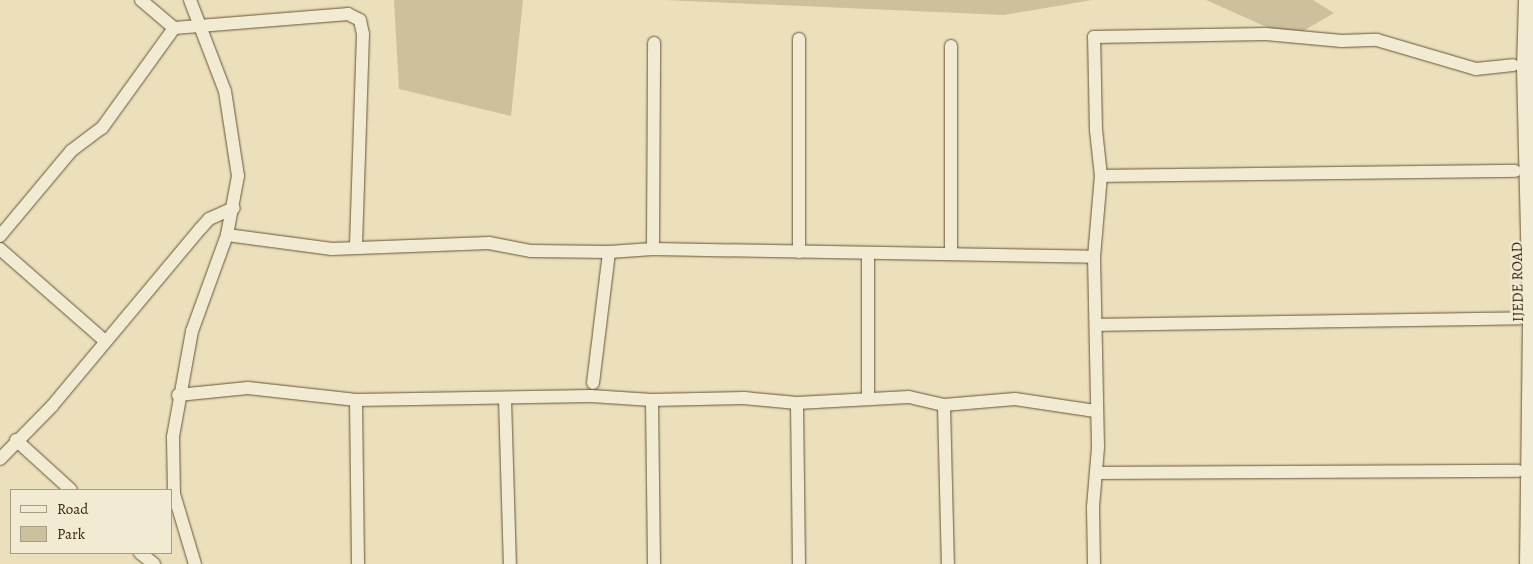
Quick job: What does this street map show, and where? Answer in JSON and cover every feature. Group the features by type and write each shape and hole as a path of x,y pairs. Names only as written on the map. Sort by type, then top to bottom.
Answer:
{"main road":[{"name":"IJEDE ROAD","path":"1515,0 1515,171 1519,318 1516,564"},
{"name":"IJEDE ROAD","path":"1529,564 1532,419 1526,68 1531,0"}],"street":[{"path":"140,0 174,28 348,14 360,20 363,34 356,248"},
{"path":"190,0 216,62 234,140 238,188 227,235 192,330 178,395 173,437 172,481 195,564"},
{"path":"0,236 71,151 102,128 174,28"},
{"path":"1094,564 1092,507 1098,473 1095,411 1096,325 1094,257 1101,176 1096,130 1094,38 1266,34 1342,41 1377,40 1476,70 1514,65"},
{"path":"799,39 799,252"},
{"path":"653,248 654,43"},
{"path":"951,46 951,252"},
{"path":"1101,176 1515,171"},
{"path":"0,459 16,440 52,406 201,228 209,220 234,208"},
{"path":"227,235 332,249 489,243 531,251 610,252 653,248 868,254 951,252 1094,257"},
{"path":"0,249 105,341"},
{"path":"593,383 610,252"},
{"path":"868,254 868,398"},
{"path":"1096,325 1519,318"},
{"path":"178,395 248,388 356,400 505,399 591,396 652,400 744,398 797,403 909,396 944,405 1015,399 1095,411"},
{"path":"505,399 510,564"},
{"path":"356,400 358,564"},
{"path":"652,400 654,564"},
{"path":"797,403 799,564"},
{"path":"944,405 948,564"},
{"path":"16,440 70,489"},
{"path":"1098,473 1518,471"},
{"path":"141,554 154,564"}],"green space":[{"path":"394,0 523,0 511,116 399,89"},
{"path":"665,0 1092,0 1004,15"},
{"path":"1206,0 1313,0 1334,13 1291,38"}]}
